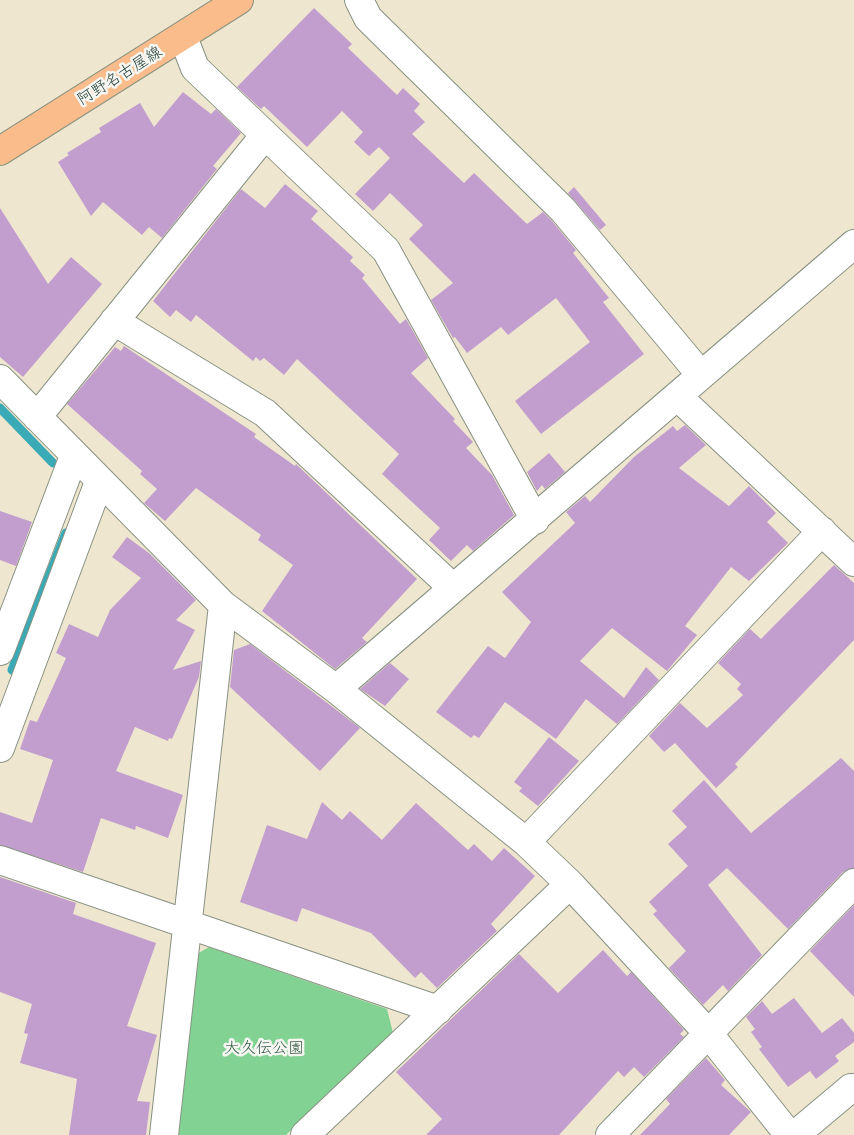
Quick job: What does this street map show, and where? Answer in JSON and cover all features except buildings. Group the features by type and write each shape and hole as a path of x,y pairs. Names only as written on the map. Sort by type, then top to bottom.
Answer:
{"main road":[{"name":"阿野名古屋線","path":"0,150 183,37 239,0"}],"street":[{"path":"359,0 368,18 563,210 701,375"},
{"path":"183,37 195,68 386,250 535,520"},
{"path":"37,417 265,135"},
{"path":"336,689 854,244"},
{"path":"114,321 265,413 453,588"},
{"path":"0,379 99,482 223,605 336,689 526,842 570,884 708,1033 789,1135"},
{"path":"677,396 854,562"},
{"path":"0,651 74,456"},
{"path":"0,748 99,482"},
{"path":"526,842 822,532"},
{"path":"164,1135 223,605"},
{"path":"0,860 438,1010"},
{"path":"610,1135 854,882"},
{"path":"305,1135 570,884"},
{"path":"795,1135 851,1088"}],"green space":[{"name":"大久伝公園","path":"209,947 387,1009 393,1033 286,1135 177,1135 197,954"}],"waterway":[{"path":"0,408 53,463"},
{"path":"12,670 66,533"}]}
